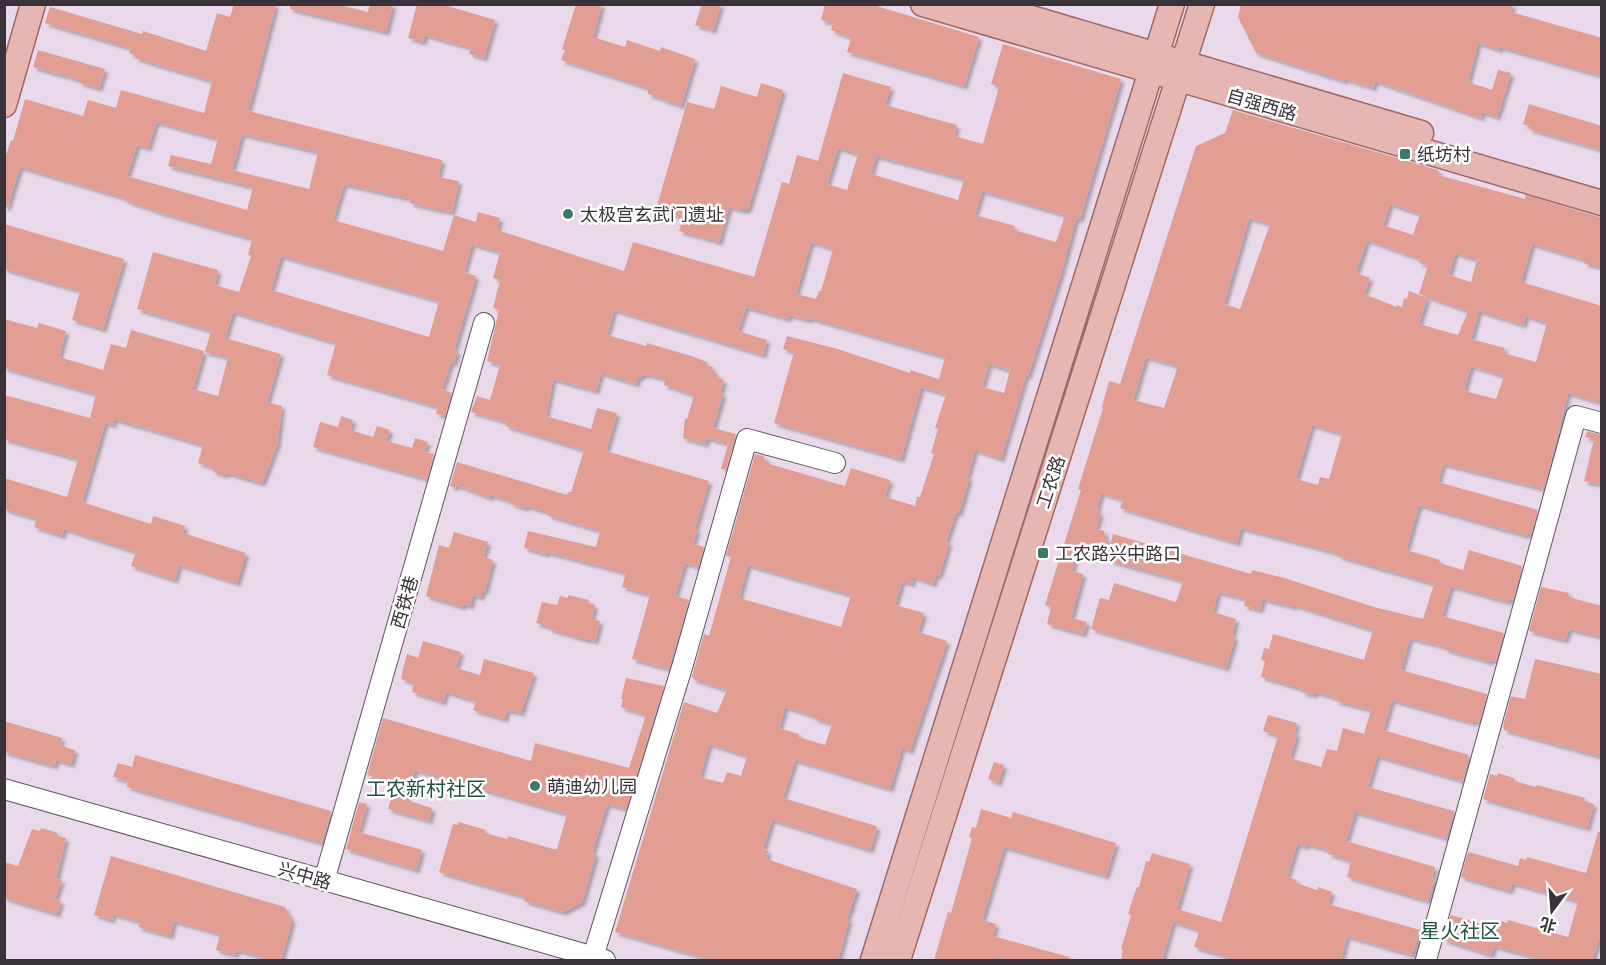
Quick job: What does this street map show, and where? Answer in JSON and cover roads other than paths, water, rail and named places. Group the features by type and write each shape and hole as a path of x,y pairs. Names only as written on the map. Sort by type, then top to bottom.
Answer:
{"main road":[{"path":"4,50 17,4"},
{"path":"4,105 33,4"},
{"name":"自强西路","path":"923,4 1155,62"},
{"name":"自强西路","path":"984,4 1155,62 1602,203"},
{"name":"工农路","path":"873,960 1172,4"},
{"name":"工农路","path":"902,960 1202,4"},
{"name":"自强西路","path":"1180,70 1602,186"}],"street":[{"name":"西铁巷","path":"324,880 484,323"},
{"path":"1426,960 1576,416 1602,423"},
{"path":"599,959 747,439 835,463"},
{"name":"兴中路","path":"4,789 599,959"}],"place":[{"name":"纸坊村","path":"1405,154"},
{"name":"太极宫玄武门遗址","path":"568,214"},
{"name":"工农路兴中路口","path":"1043,553"},
{"name":"萌迪幼儿园","path":"535,786"}],"district":[{"name":"工农新村社区","path":"426,788"},
{"name":"星火社区","path":"1460,930"}]}
